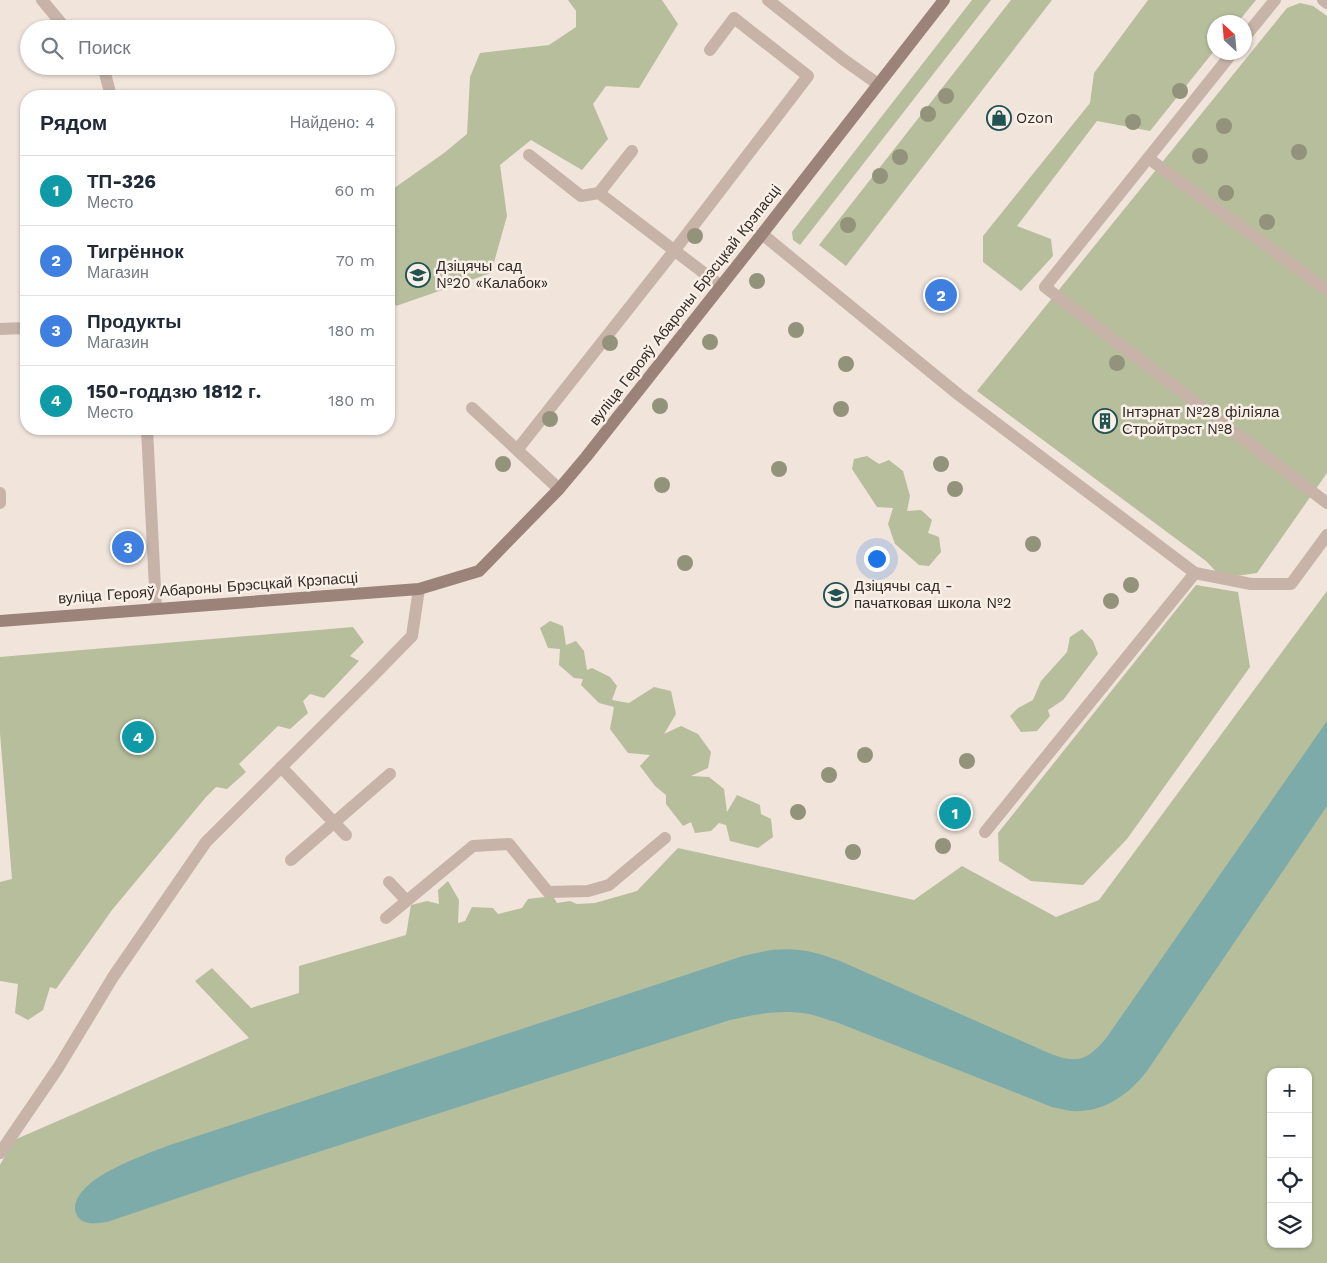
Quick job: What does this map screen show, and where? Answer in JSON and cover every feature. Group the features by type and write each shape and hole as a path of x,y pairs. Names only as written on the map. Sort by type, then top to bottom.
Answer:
{"main road":[{"name":"вуліца Герояў Абароны Брэсцкай Крэпасці","path":"0,621 419,589 479,571 559,489 586,457 944,0"}],"street":[{"path":"42,0 59,20"},
{"path":"768,0 844,60 878,84"},
{"path":"1252,28 1275,0"},
{"path":"1323,0 1327,3"},
{"path":"517,450 674,251 808,76 734,18 710,50"},
{"path":"1227,60 1046,287 1327,503"},
{"path":"105,75 109,90"},
{"path":"599,194 632,150"},
{"path":"529,155 581,196 599,194 721,286"},
{"path":"1148,158 1327,290"},
{"path":"762,234 959,395 1195,573 1251,584 1291,584 1327,535"},
{"path":"0,329 20,328"},
{"path":"472,408 559,489"},
{"path":"147,435 156,608"},
{"path":"0,493 0,503"},
{"path":"986,832 1195,573"},
{"path":"0,1152 58,1068 113,977 206,842 412,636 419,589"},
{"path":"281,767 346,835"},
{"path":"291,860 390,774"},
{"path":"386,918 473,846 509,844 548,892 588,891 609,885 665,838"},
{"path":"389,882 406,900"}],"green space":[{"path":"568,0 662,0 678,24 639,88 606,86 593,104 608,139 582,170 531,140 500,165 507,216 491,273 396,306 395,187 444,153 467,134 470,77 480,53 549,45 576,27 576,11"},
{"path":"972,0 991,0 800,245 793,240 792,232"},
{"path":"1011,0 1052,0 846,266 819,245"},
{"path":"1148,0 1256,0 1244,15 1207,15 1207,60 1150,131 1097,121 1017,226 1051,239 1053,256 1021,291 983,262 983,236 1090,103 1094,73"},
{"path":"1300,3 1313,6 1327,16 1327,473 1257,573 1222,578 1206,561 977,391 1245,60 1252,60 1252,51 1287,8"},
{"path":"867,456 879,464 889,460 903,471 910,496 907,511 921,510 932,520 928,533 939,537 941,552 929,566 919,565 895,544 888,524 893,508 877,507 852,469 854,459"},
{"path":"1196,585 1238,592 1250,667 1127,839 1083,885 1031,881 999,861 998,833"},
{"path":"1327,591 1327,1263 0,1263 0,1165 14,1140 249,1038 195,981 212,968 251,1008 299,993 299,966 406,935 411,905 427,901 439,904 438,890 448,881 459,900 458,923 465,921 472,907 493,908 498,914 522,908 528,899 553,896 557,903 570,901 577,904 595,903 637,891 678,848 914,900 962,866 1056,917 1099,900"},
{"path":"550,621 563,626 566,645 576,641 584,651 587,670 592,668 610,677 617,686 612,700 629,703 654,687 671,691 676,714 664,734 681,726 698,734 711,752 708,768 691,776 709,777 724,789 727,812 737,795 760,805 761,814 771,819 773,837 758,848 730,841 726,825 719,823 711,831 695,833 691,822 683,826 666,804 666,795 655,786 640,766 650,755 628,753 610,729 614,707 599,703 581,685 583,679 574,678 559,665 560,649 548,648 540,628"},
{"path":"353,627 364,642 350,656 359,661 324,698 310,694 303,701 308,713 290,729 278,726 239,764 246,772 227,789 216,787 206,797 112,910 56,989 50,987 43,1010 28,1020 15,1013 18,984 0,981 0,882 12,879 0,733 0,657"},
{"path":"1082,629 1093,641 1098,654 1063,700 1048,710 1050,716 1037,731 1021,732 1010,716 1018,708 1033,700 1041,681 1067,652 1070,637"}],"water":[{"path":"1327,721 1327,806 1147,1071 1132,1088 1105,1106 1083,1111 1071,1111 1052,1107 836,1022 799,1013 770,1013 730,1020 246,1175 107,1222 84,1222 76,1214 76,1202 81,1192 90,1183 115,1168 167,1146 743,956 781,949 827,956 1051,1054 1069,1059 1082,1058 1094,1050 1107,1037"}],"place":[{"name":"Ozon","path":"999,118"},
{"name":"Дзіцячы сад №20 «Калабок»","path":"418,275"},
{"name":"Тигрённок","path":"941,295"},
{"name":"Інтэрнат №28 фiлiяла Стройтрэст №8","path":"1105,421"},
{"name":"Продукты","path":"128,547"},
{"name":"Дзіцячы сад - пачатковая школа №2","path":"836,595"},
{"name":"150-годдзю 1812 г.","path":"138,737"},
{"name":"ТП-326","path":"955,813"}]}
